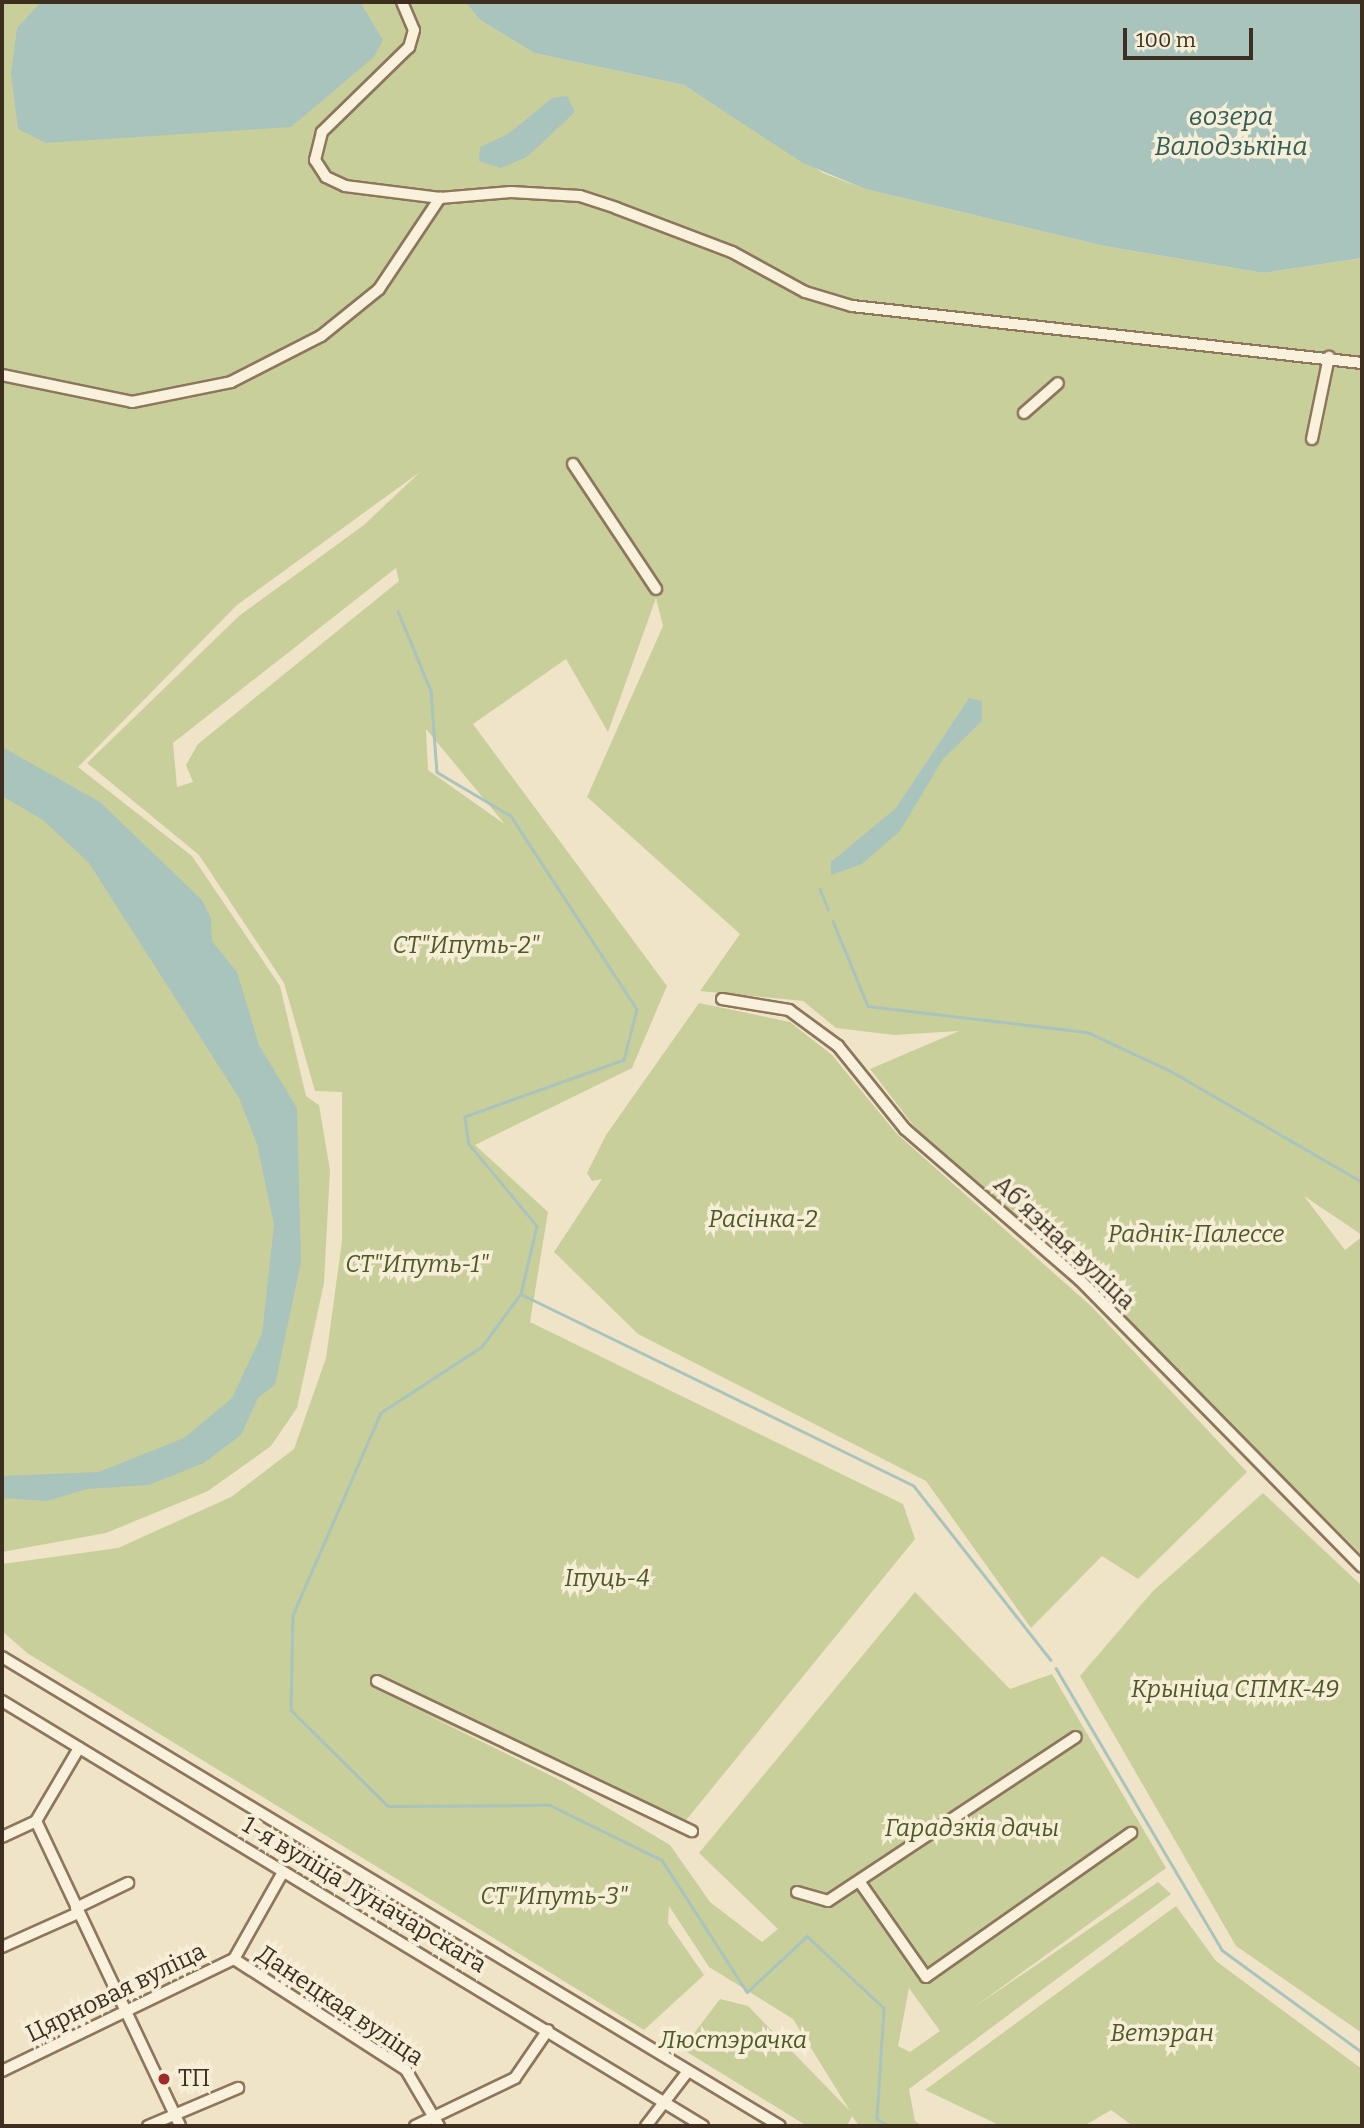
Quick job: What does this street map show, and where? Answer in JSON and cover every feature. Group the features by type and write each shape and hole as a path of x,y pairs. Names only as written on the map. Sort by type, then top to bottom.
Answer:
{"street":[{"path":"402,2 414,30 409,47 322,132 315,160 335,183 440,198 511,192 580,196 732,252 805,292 852,306 1329,357 1362,363"},
{"path":"2,375 132,402 232,382 321,336 379,289 440,198"},
{"path":"1312,439 1329,357"},
{"path":"1024,413 1058,383"},
{"path":"573,464 656,589"},
{"name":"Абʼязная вуліца","path":"722,999 789,1010 838,1046 905,1129 1080,1280 1362,1567"},
{"path":"2,1657 780,2126"},
{"path":"377,1681 692,1831"},
{"name":"1-я вуліца Луначарскага","path":"2,1701 703,2126"},
{"path":"797,1892 828,1901 1076,1737"},
{"path":"2,1837 36,1821 79,1748"},
{"path":"36,1821 180,2126"},
{"path":"859,1881 926,1977 1131,1833"},
{"name":"Цярновая вуліца","path":"2,2071 234,1959 284,1872"},
{"path":"2,1947 128,1883"},
{"name":"Данецкая вуліца","path":"234,1959 406,2070 437,2122"},
{"path":"415,2126 437,2122 514,2078 548,2030"},
{"path":"646,2126 666,2104 688,2071"},
{"path":"148,2126 238,2088"}],"green space":[{"path":"2,2 465,2 480,20 534,53 684,85 823,173 865,189 1104,246 1264,273 1362,258 1362,1235 1304,1196 1345,1250 1362,1237 1362,1555 1132,1326 916,1129 870,1069 959,1031 894,1035 836,1028 803,1001 700,991 740,934 587,797 663,626 656,598 608,732 566,659 473,724 667,986 632,1068 475,1145 548,1212 530,1322 903,1504 915,1539 678,1830 419,1711 564,1782 670,1845 710,1902 762,1942 778,1929 699,1853 915,1592 1010,1689 1052,1674 1166,1868 973,2008 1158,1882 1171,1894 909,2089 915,2121 922,2126 859,2126 852,2116 847,2126 807,2126 682,2049 720,1999 748,2006 850,2111 793,2019 709,1967 669,1906 668,1923 704,1975 644,2030 27,1653 2,1631 2,1564 118,1548 231,1497 294,1449 326,1358 342,1241 342,1092 315,1091 284,983 199,855 87,763 239,616 364,525 420,472 237,605 78,767 192,856 280,986 306,1096 319,1105 330,1170 324,1283 297,1408 271,1446 208,1491 106,1533 2,1552","holes":["396,568 399,581 198,744 186,765 193,782 177,787 173,743","426,729 503,823 428,770","909,1988 940,2031 910,2052 898,2046"]},
{"name":"Расінка-2","path":"699,1003 790,1022 832,1055 897,1134 1091,1306 1247,1472 1138,1579 1102,1556 1031,1628 926,1481 638,1334 554,1252 602,1179 592,1181 587,1173 606,1135"},
{"name":"Крыніца СПМК-49","path":"1263,1493 1362,1586 1362,2033 1236,1946 1080,1676 1152,1592"},
{"name":"Ветэран","path":"1176,1906 1216,1961 1362,2069 1362,2126 1133,2126 1111,2110 1084,2126 1001,2126 925,2090"}],"water":[{"path":"41,2 360,2 383,40 374,57 291,127 46,143 18,129 11,73 17,28"},
{"name":"возера Валодзькіна","path":"465,2 1362,2 1362,258 1264,273 1104,246 865,189 803,163 684,85 534,53 480,20"},
{"path":"567,96 575,112 527,157 501,168 479,161 480,147 508,134 552,98"},
{"path":"969,698 982,701 982,721 943,759 900,831 862,864 831,875 831,862 896,808"},
{"path":"2,747 100,802 202,900 211,918 212,941 237,972 259,1045 297,1108 301,1262 275,1385 258,1398 241,1435 204,1463 149,1485 87,1489 47,1501 2,1498 2,1476 99,1472 184,1438 232,1398 262,1334 274,1225 257,1144 239,1098 89,863 43,820 2,796"}],"waterway":[{"path":"398,611 431,691 437,772 511,816 637,1009 624,1060 465,1117 469,1144 537,1226 521,1294 482,1347 381,1413 293,1615 291,1710 388,1806 550,1805 662,1860 747,1992 807,1936 884,2008 877,2119 889,2126"},
{"path":"820,889 828,909"},
{"path":"833,921 868,1006 1087,1032 1169,1070 1362,1182"},
{"path":"521,1294 914,1486 1051,1660"},
{"path":"1056,1668 1222,1950 1362,2052"}],"place":[{"name":"ТП","path":"164,2079"}],"park label":[{"name":"СТ\"Ипуть-2\"","path":"466,946"},
{"name":"Раднік-Палессе","path":"1196,1235"},
{"name":"СТ\"Ипуть-1\"","path":"417,1265"},
{"name":"Іпуць-4","path":"607,1579"},
{"name":"Гарадзкія дачы","path":"972,1829"},
{"name":"СТ\"Ипуть-3\"","path":"554,1897"},
{"name":"Люстэрачка","path":"733,2041"}]}
